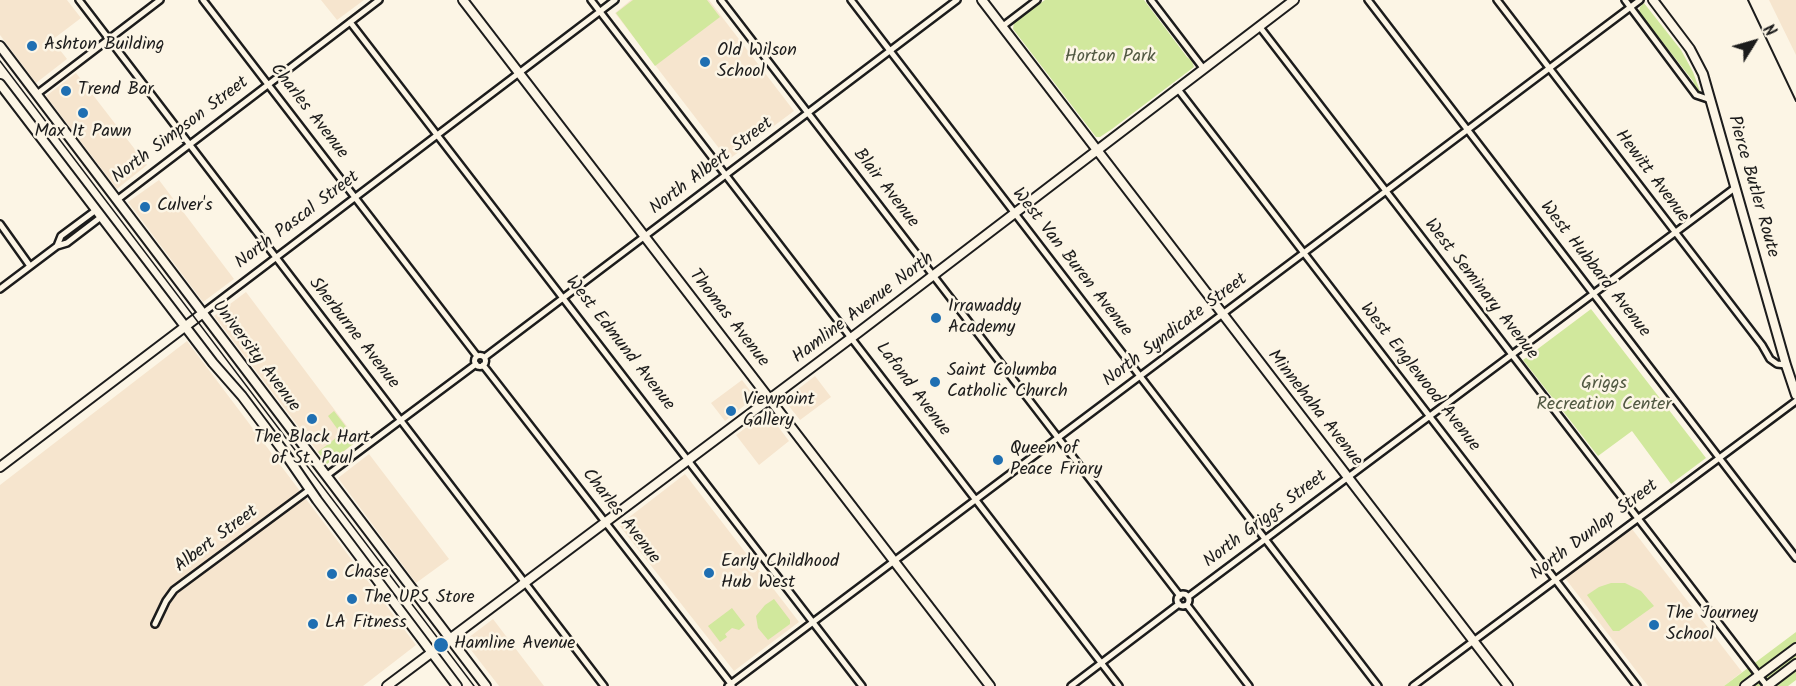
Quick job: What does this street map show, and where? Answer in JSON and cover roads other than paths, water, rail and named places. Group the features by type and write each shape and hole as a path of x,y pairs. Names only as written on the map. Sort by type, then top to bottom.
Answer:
{"street":[{"name":"Sherburne Avenue","path":"79,0 604,686"},
{"path":"37,94 160,0"},
{"name":"Charles Avenue","path":"203,0 477,356"},
{"name":"North Simpson Street","path":"117,200 379,0"},
{"name":"Thomas Avenue","path":"463,0 990,686"},
{"name":"Lafond Avenue","path":"591,0 1119,686"},
{"name":"North Pascal Street","path":"0,467 615,0"},
{"name":"Blair Avenue","path":"721,0 1180,596"},
{"name":"West Van Buren Avenue","path":"850,0 1378,686"},
{"name":"North Albert Street","path":"485,357 957,0"},
{"name":"Minnehaha Avenue","path":"982,0 1508,686"},
{"path":"1003,26 1037,0"},
{"path":"1151,0 1203,68"},
{"name":"Hamline Avenue North","path":"431,652 1015,214 1294,0"},
{"name":"West Hubbard Avenue","path":"1368,0 1796,558"},
{"name":"Hewitt Avenue","path":"1497,0 1762,345 1770,359 1777,364 1786,365"},
{"path":"1625,0 1693,91 1699,97 1711,100"},
{"name":"North Syndicate Street","path":"731,685 1640,0"},
{"name":"Pierce Butler Route","path":"1653,0 1690,49 1703,74 1796,395"},
{"name":"West Edmund Avenue","path":"350,22 862,686"},
{"name":"West Seminary Avenue","path":"1259,26 1767,686"},
{"name":"University Avenue","path":"0,46 486,686"},
{"name":"University Avenue","path":"0,84 186,328 242,396 309,490 457,686"},
{"name":"West Englewood Avenue","path":"1177,88 1637,686"},
{"name":"North Griggs Street","path":"1188,597 1736,187"},
{"path":"0,289 57,246 61,236 99,213"},
{"path":"0,225 30,266"},
{"path":"326,476 476,364 483,365 486,361 485,357 477,356 476,364"},
{"name":"Charles Avenue","path":"483,365 731,685"},
{"name":"North Dunlap Street","path":"1413,686 1796,401"},
{"name":"Albert Street","path":"155,624 174,590 309,490"},
{"path":"1179,604 1180,596 1185,595 1189,600 1187,605"},
{"path":"1071,686 1179,604"},
{"path":"1179,604 1187,605"},
{"path":"1187,605 1249,686"},
{"path":"1745,686 1796,648"},
{"path":"387,686 431,652"},
{"path":"1767,686 1796,664"}],"tram line":[{"path":"0,61 474,686"}],"railway":[{"path":"1748,0 1796,101"}],"place":[{"name":"Ashton Building","path":"32,46"},
{"name":"Old Wilson School","path":"705,62"},
{"name":"Trend Bar","path":"66,91"},
{"name":"Max It Pawn","path":"83,113"},
{"name":"Culver's","path":"145,207"},
{"name":"Irrawaddy Academy","path":"936,318"},
{"name":"Saint Columba Catholic Church","path":"935,382"},
{"name":"Viewpoint Gallery","path":"731,411"},
{"name":"The Black Hart of St. Paul","path":"312,419"},
{"name":"Queen of Peace Friary","path":"998,460"},
{"name":"Early Childhood Hub West","path":"709,573"},
{"name":"Chase","path":"332,574"},
{"name":"The UPS Store","path":"352,599"},
{"name":"LA Fitness","path":"313,624"},
{"name":"The Journey School","path":"1654,625"},
{"name":"Hamline Avenue","path":"441,645"}],"park label":[{"name":"Horton Park","path":"1110,58"},
{"name":"Griggs Recreation Center","path":"1604,395"}]}
